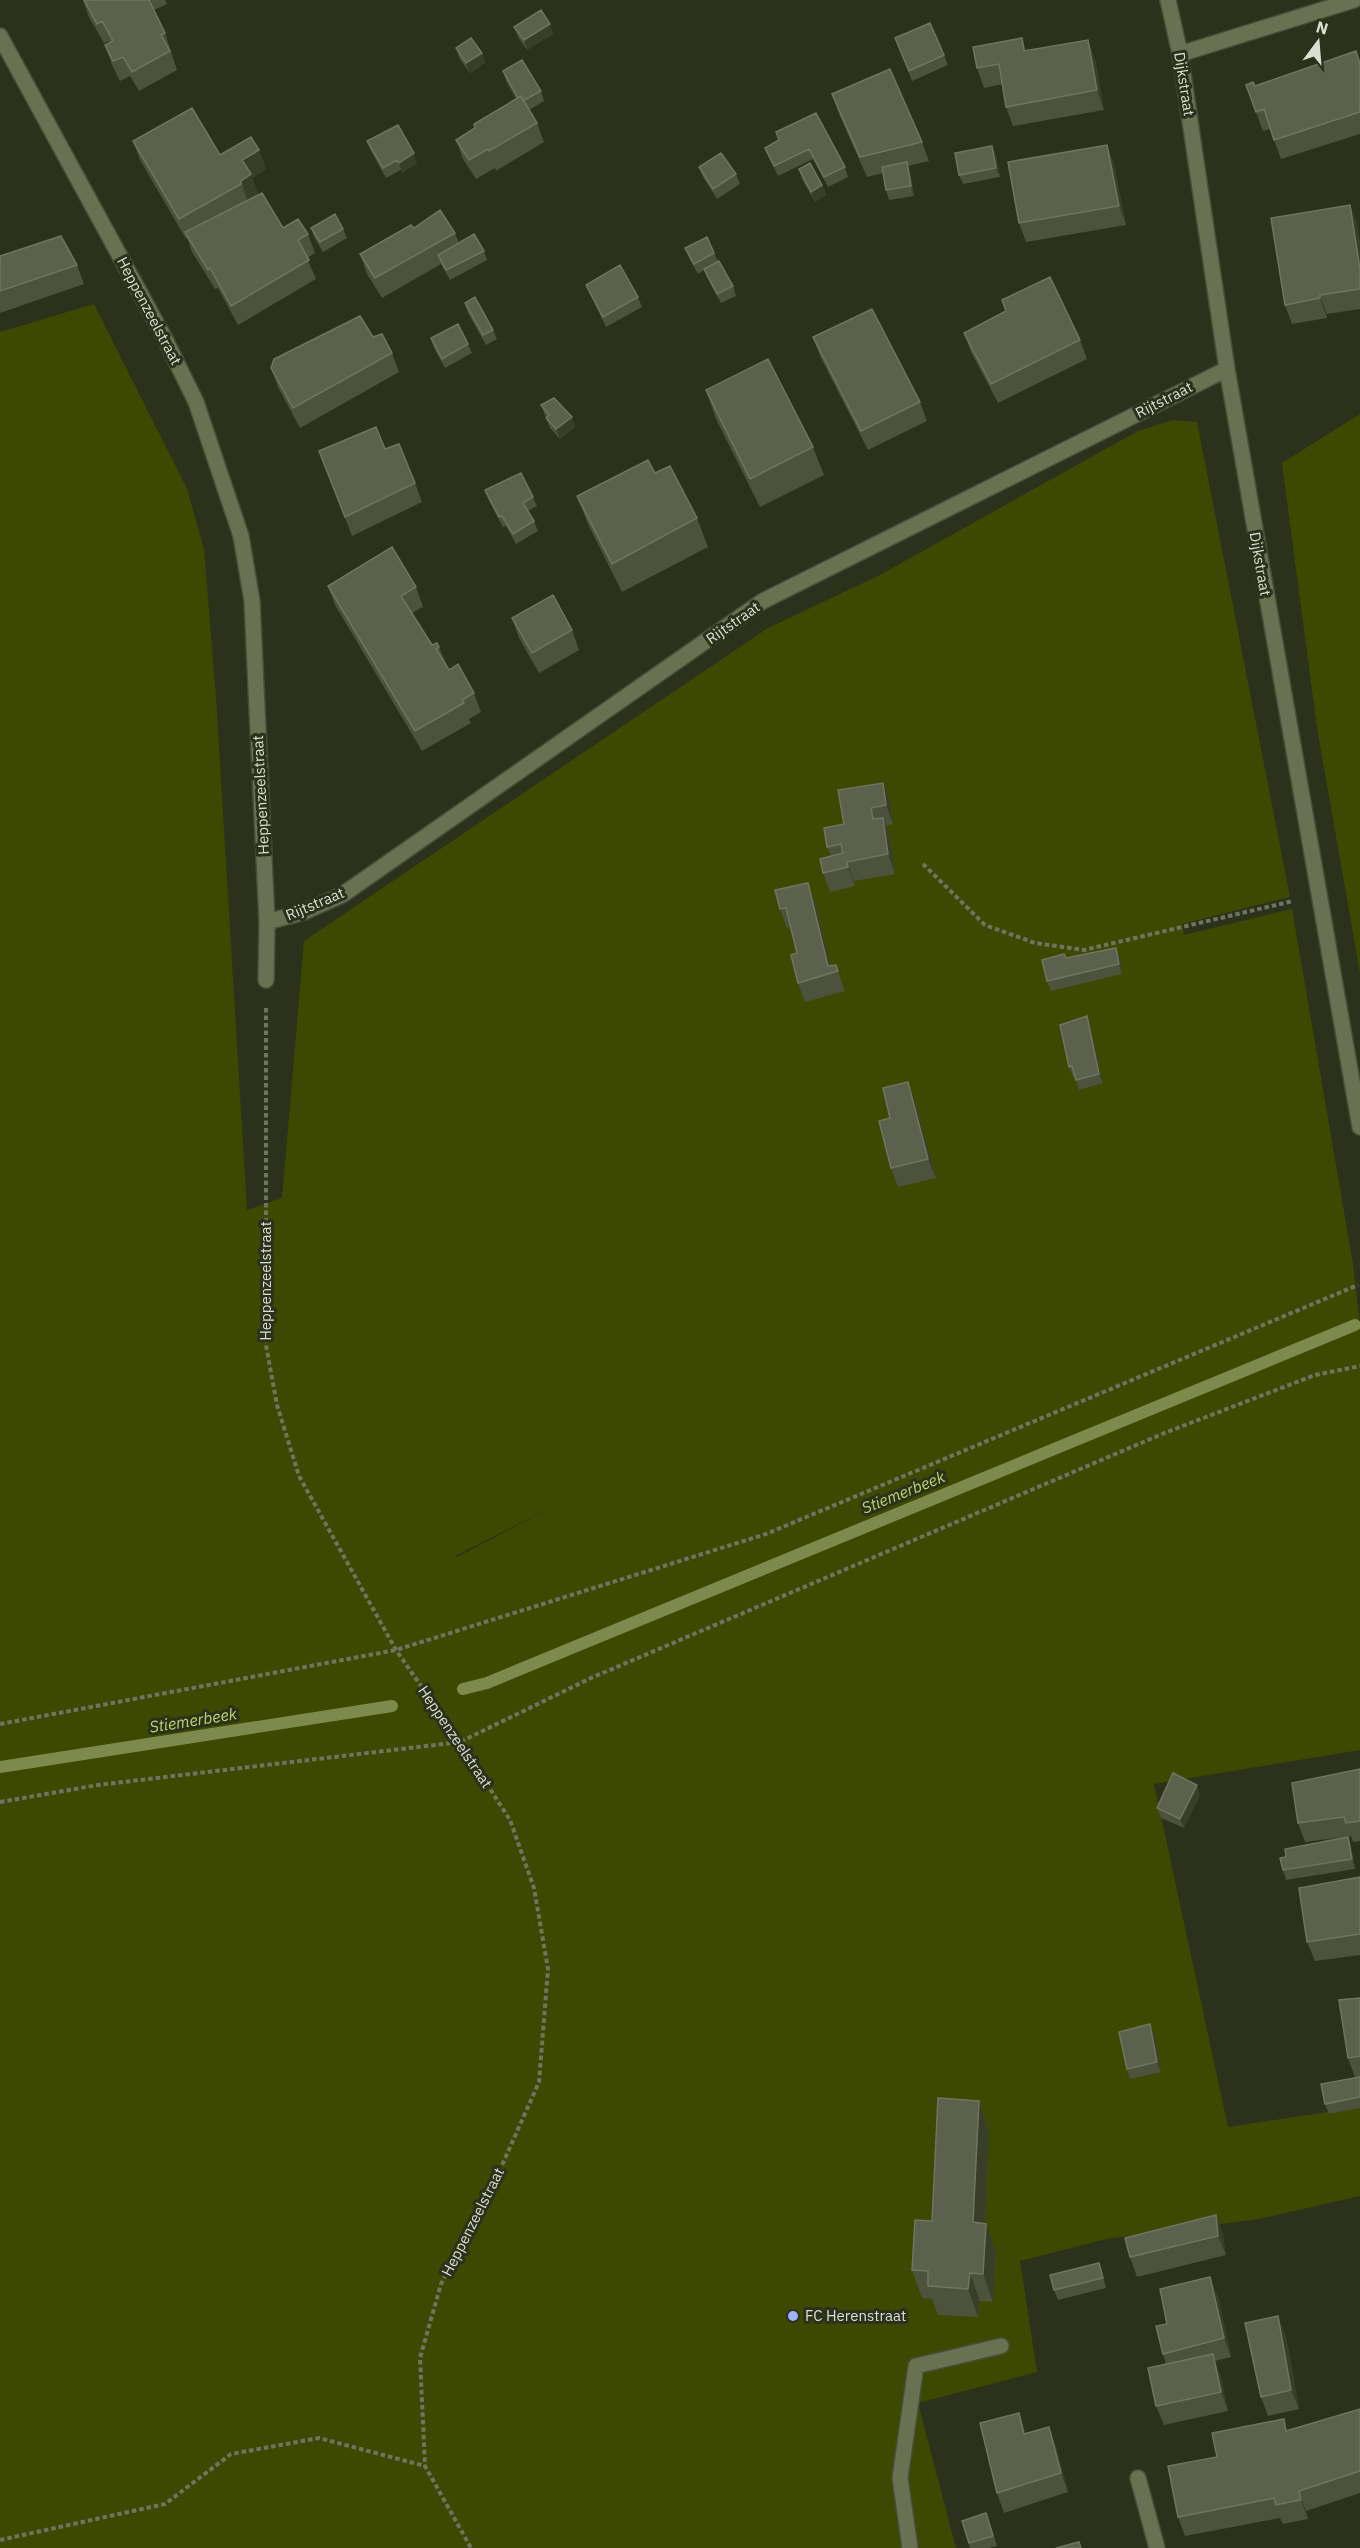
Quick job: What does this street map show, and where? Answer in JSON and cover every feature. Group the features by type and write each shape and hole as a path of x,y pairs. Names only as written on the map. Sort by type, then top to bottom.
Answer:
{"street":[{"name":"Dijkstraat","path":"1168,0 1180,54 1227,369 1317,896 1360,1126"},
{"path":"1180,54 1354,0"},
{"name":"Heppenzeelstraat","path":"0,36 165,339 196,402 241,536 252,602 267,922 266,980"},
{"name":"Rijtstraat","path":"267,922 304,912 342,895 763,602 1227,369"},
{"path":"910,2548 900,2478 916,2366 1001,2346"},
{"path":"1138,2478 1158,2548"}],"path":[{"path":"923,864 985,925 1035,943 1084,950 1317,896"},
{"name":"Heppenzeelstraat","path":"266,980 266,1345 277,1405 299,1476 396,1650 460,1742 510,1820 534,1888 548,1969 539,2082 491,2190 441,2284 420,2358 424,2466 471,2548"},
{"path":"0,1724 396,1650 766,1534 1358,1285"},
{"path":"0,1802 98,1785 460,1742 591,1678 1167,1432 1315,1375 1360,1366"},
{"path":"0,2540 165,2504 231,2454 319,2438 424,2466"}],"green space":[{"path":"94,304 187,489 204,549 216,698 247,1210 282,1198 304,941 768,628 878,576 1138,431 1173,420 1197,422 1290,897 1182,924 1184,935 1292,909 1353,1264 1360,1325 1360,1750 1154,1784 1228,2127 1360,2107 1360,2196 1259,2219 1106,2239 1020,2261 1037,2372 918,2403 956,2548 0,2548 0,332","holes":["554,1506 457,1557 454,1556"]},
{"path":"1360,414 1360,973 1317,728 1282,463"}],"building":[{"path":"84,0 149,0 165,33 161,35 170,51 132,72 123,57 113,61 105,45 113,41 102,21 97,24"},
{"path":"541,10 550,24 524,40 514,27"},
{"path":"930,23 944,55 909,71 895,38"},
{"path":"471,38 482,53 466,63 456,48"},
{"path":"1022,38 1024,51 1088,40 1097,90 1006,107 999,64 977,68 973,47"},
{"path":"1356,51 1360,64 1360,112 1274,140 1264,109 1256,112 1246,85 1253,82 1255,86"},
{"path":"522,60 541,91 523,101 521,96 518,98 503,71"},
{"path":"890,69 922,142 860,157 832,94"},
{"path":"521,96 537,123 469,160 456,140 475,128 474,124"},
{"path":"192,108 220,155 251,137 259,150 242,160 251,174 241,181 241,184 179,219 133,141"},
{"path":"816,113 845,167 824,177 809,149 774,166 765,148 779,140 776,132"},
{"path":"398,125 414,153 399,163 397,160 383,168 367,141"},
{"path":"1107,145 1119,206 1019,223 1008,162"},
{"path":"992,146 996,168 959,175 955,153"},
{"path":"721,153 736,174 713,189 699,167"},
{"path":"907,162 911,186 886,190 882,167"},
{"path":"810,163 822,185 811,192 799,169"},
{"path":"262,193 283,228 298,219 308,234 298,240 309,260 231,306 210,268 208,270 185,232"},
{"path":"1350,205 1360,269 1360,289 1320,295 1320,298 1285,305 1271,218"},
{"path":"440,210 455,233 375,278 360,254 411,225 414,228"},
{"path":"335,214 343,229 320,242 311,228"},
{"path":"474,234 484,251 446,270 438,255"},
{"path":"61,236 77,265 0,291 0,256"},
{"path":"707,237 714,253 694,264 685,248"},
{"path":"719,261 733,286 717,294 704,269"},
{"path":"620,265 638,297 603,317 586,285"},
{"path":"1050,277 1080,340 991,384 964,333 1006,311 1002,300"},
{"path":"475,297 493,330 483,335 465,303"},
{"path":"872,309 920,402 861,431 813,337"},
{"path":"360,316 373,337 382,334 392,353 293,408 271,368 274,359"},
{"path":"458,324 468,344 442,359 431,338"},
{"path":"768,359 813,447 750,479 706,390"},
{"path":"554,398 572,417 556,429 546,418 549,415 541,405"},
{"path":"376,427 385,449 399,444 415,483 345,517 319,451"},
{"path":"648,460 655,473 670,466 697,518 612,564 577,496"},
{"path":"521,473 533,497 523,503 534,521 513,534 502,516 499,517 485,490"},
{"path":"392,547 416,587 401,596 432,645 437,643 439,647 436,649 449,670 458,664 474,693 462,700 464,703 415,731 328,586"},
{"path":"553,595 572,630 532,653 512,618"},
{"path":"883,783 886,805 871,808 873,819 883,818 888,854 847,862 848,867 823,873 820,859 843,853 841,844 827,847 824,828 844,824 838,790"},
{"path":"808,883 828,966 836,965 838,971 798,983 791,955 797,953 786,908 780,909 775,890"},
{"path":"1116,948 1119,964 1047,981 1042,960 1064,954 1066,958"},
{"path":"1087,1016 1099,1074 1076,1080 1072,1066 1069,1067 1060,1025"},
{"path":"908,1082 928,1159 891,1168 879,1121 890,1118 883,1088"},
{"path":"1360,1769 1360,1821 1346,1823 1344,1817 1298,1823 1292,1783"},
{"path":"1173,1773 1197,1785 1180,1819 1157,1808"},
{"path":"1348,1837 1352,1859 1283,1870 1280,1858 1286,1857 1285,1849"},
{"path":"1360,1877 1360,1934 1307,1942 1299,1888"},
{"path":"1360,1998 1360,2056 1348,2058 1339,2000"},
{"path":"1150,2024 1157,2062 1127,2069 1119,2032"},
{"path":"1360,2077 1360,2097 1325,2104 1321,2084"},
{"path":"938,2098 979,2101 973,2222 986,2224 983,2274 970,2273 968,2289 928,2286 928,2271 912,2270 915,2220 932,2221"},
{"path":"1216,2215 1218,2236 1130,2257 1125,2238"},
{"path":"1099,2263 1103,2278 1054,2290 1050,2275"},
{"path":"1210,2277 1224,2338 1163,2354 1156,2326 1167,2324 1160,2289"},
{"path":"1278,2316 1291,2390 1261,2397 1245,2323"},
{"path":"1213,2354 1221,2392 1156,2406 1148,2368"},
{"path":"1360,2409 1360,2471 1299,2491 1301,2500 1276,2505 1274,2498 1178,2517 1168,2466 1217,2457 1212,2433 1284,2419 1286,2431"},
{"path":"1019,2413 1024,2434 1049,2427 1061,2473 997,2493 980,2423"},
{"path":"986,2513 993,2536 969,2543 962,2521"},
{"path":"1079,2542 1081,2548 1056,2548"}],"waterway":[{"name":"Stiemerbeek","path":"463,1689 487,1683 1355,1325"},
{"name":"Stiemerbeek","path":"0,1767 392,1706"}],"place":[{"name":"FC Herenstraat","path":"793,2316"}]}
